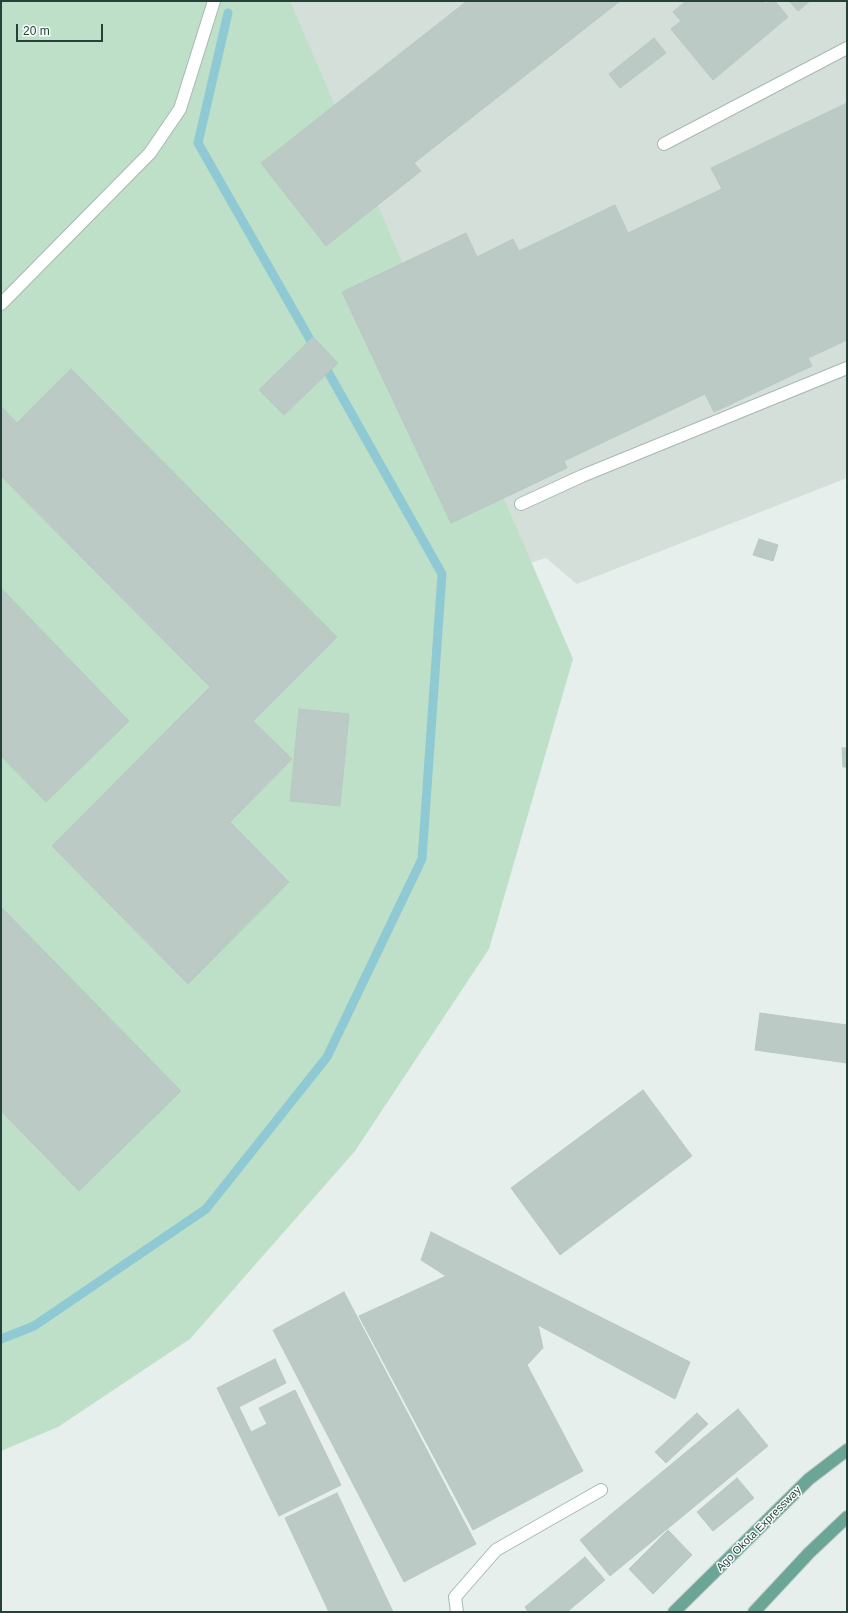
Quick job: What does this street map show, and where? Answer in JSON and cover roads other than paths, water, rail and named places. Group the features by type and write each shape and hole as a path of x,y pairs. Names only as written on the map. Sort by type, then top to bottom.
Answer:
{"main road":[{"name":"Ago Okota Expressway","path":"674,1612 809,1479 847,1450"},
{"path":"754,1612 809,1553 847,1517"}],"lane":[{"path":"1,304 150,153 180,109 214,1"},
{"path":"664,144 847,48"},
{"path":"521,504 582,476 847,368"},
{"path":"457,1612 455,1597 496,1550 601,1490"}],"waterway":[{"path":"228,13 198,143 316,350"},
{"path":"1,1339 34,1326 206,1209 327,1057 422,859 442,574 323,363"}]}
